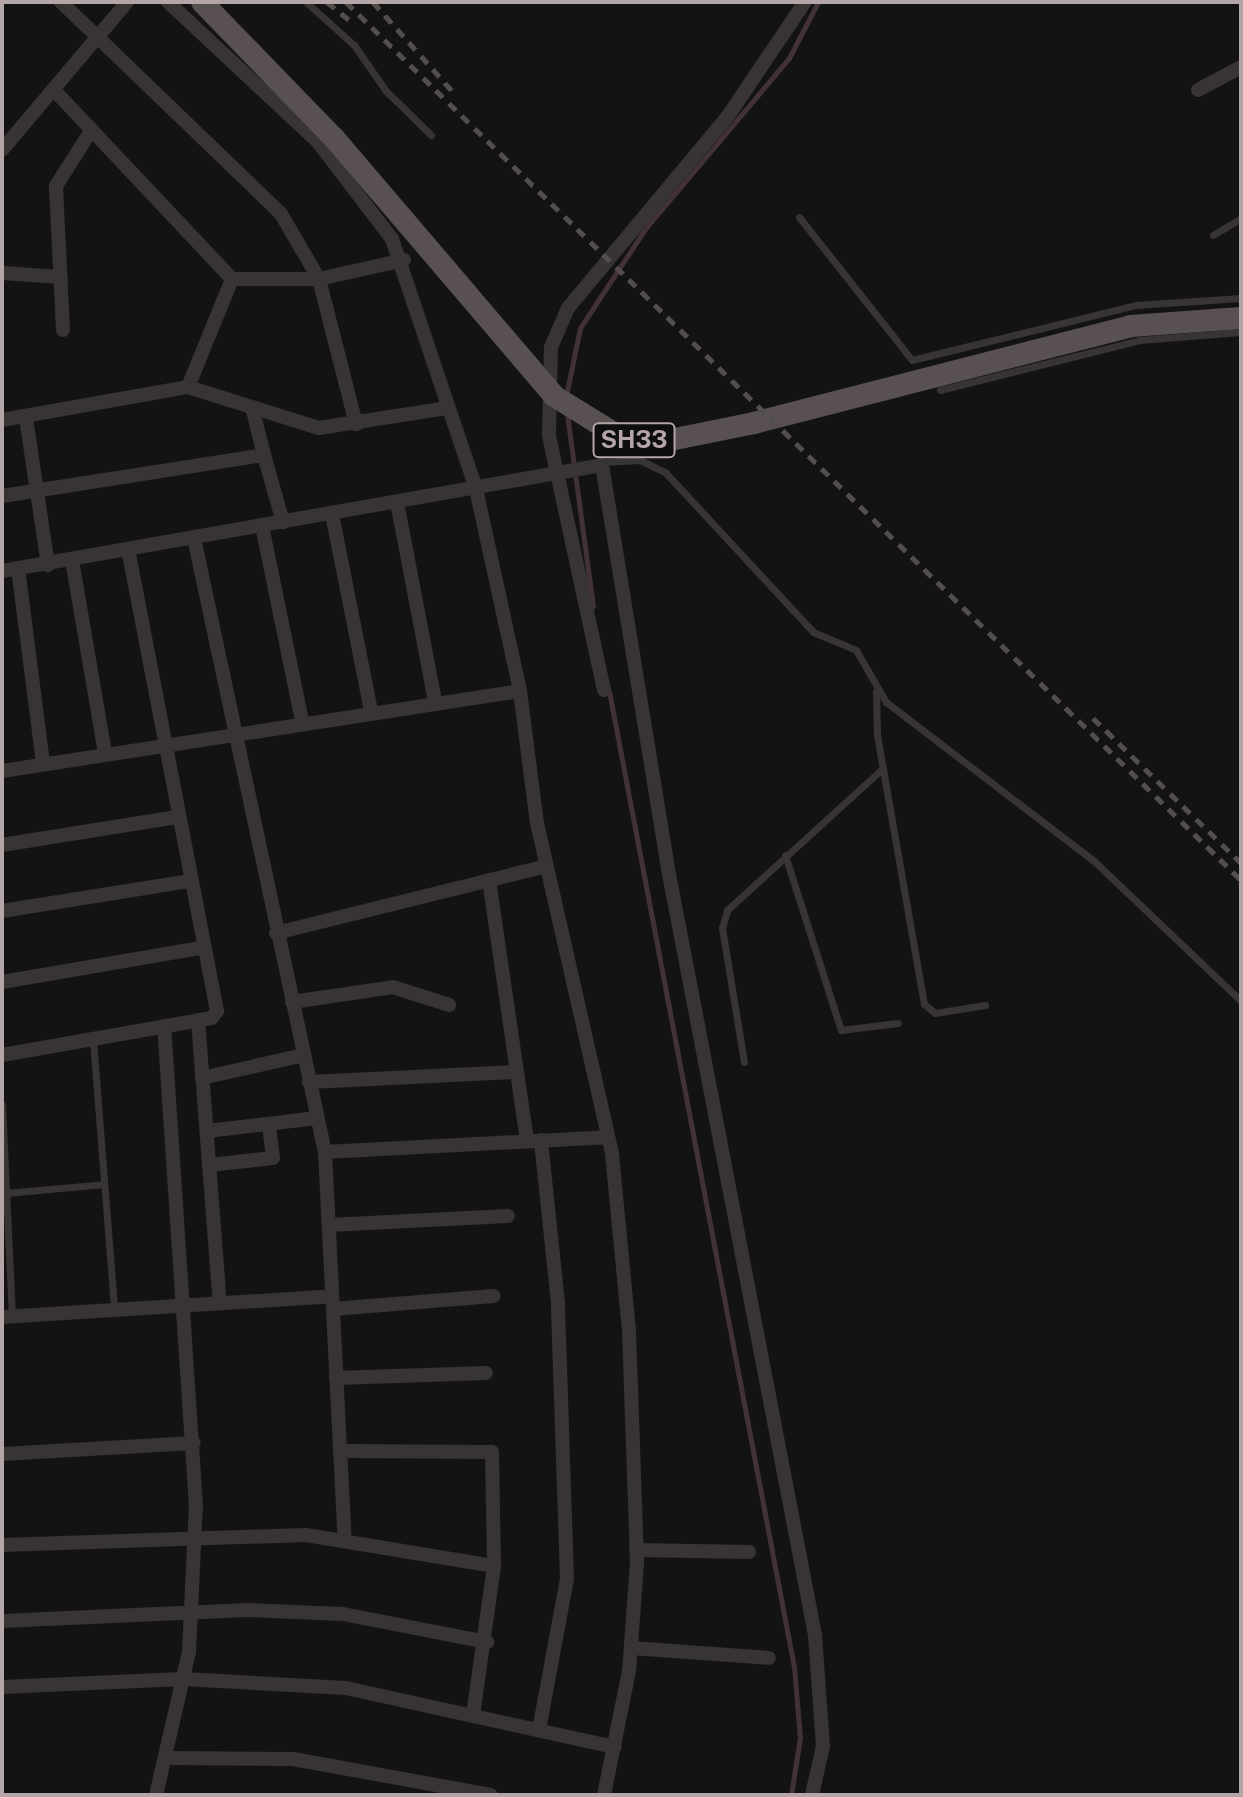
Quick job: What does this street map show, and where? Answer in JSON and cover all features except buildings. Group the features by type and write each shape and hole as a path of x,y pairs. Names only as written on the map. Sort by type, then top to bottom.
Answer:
{"main road":[{"name":"SH33","path":"202,2 314,115 554,396 622,438 670,440 754,423 1131,326 1241,318"}],"street":[{"path":"61,2 281,214 319,279 356,424"},
{"path":"2,150 127,2"},
{"path":"168,2 318,142 404,260 446,408 476,489 520,691 546,866 608,1137 629,1331 636,1550 631,1648 604,1795"},
{"path":"604,690 566,471 546,414 551,347 568,308 728,116 805,2"},
{"path":"1198,90 1241,67"},
{"path":"54,90 232,279 319,279 404,260"},
{"path":"63,330 56,186 92,129"},
{"path":"2,273 61,277"},
{"path":"188,387 232,279"},
{"path":"2,420 188,387 311,427 356,424 446,408"},
{"path":"252,407 283,522"},
{"path":"26,418 48,565"},
{"path":"2,496 264,455"},
{"path":"2,571 476,489 600,463 668,869 815,1635 823,1746 812,1795"},
{"path":"397,502 435,702"},
{"path":"332,514 371,711"},
{"path":"262,526 302,721"},
{"path":"194,538 325,1152 345,1541"},
{"path":"2,1055 198,1020 217,1011 201,948 128,550"},
{"path":"72,560 105,753"},
{"path":"18,568 43,764"},
{"path":"2,771 234,731 520,691"},
{"path":"2,845 177,817"},
{"path":"276,933 546,866"},
{"path":"489,880 517,1072 534,1141 558,1303 567,1579 539,1730"},
{"path":"2,911 189,881"},
{"path":"2,982 201,948"},
{"path":"292,1002 393,987 449,1005"},
{"path":"198,1020 220,1303"},
{"path":"156,1795 168,1758 183,1679 195,1536 188,1304 164,1026"},
{"path":"202,1078 304,1055"},
{"path":"309,1082 517,1072"},
{"path":"207,1131 317,1118"},
{"path":"209,1165 273,1158 269,1124"},
{"path":"325,1152 608,1137"},
{"path":"329,1225 508,1216"},
{"path":"7,1316 188,1304 493,1296"},
{"path":"336,1378 486,1373"},
{"path":"2,1454 194,1443"},
{"path":"340,1451 490,1449 494,1566 487,1642 473,1716"},
{"path":"2,1545 195,1536 345,1541 494,1566"},
{"path":"636,1550 749,1552"},
{"path":"2,1621 191,1608 343,1614 487,1642"},
{"path":"631,1648 769,1658"},
{"path":"2,1687 183,1679 346,1688 615,1747"},
{"path":"168,1758 293,1759 491,1795"}],"lane":[{"path":"306,2 354,45 386,91 431,135"},
{"path":"799,217 912,360 1136,305 1241,298"},
{"path":"1213,235 1241,218"},
{"path":"940,390 1140,340 1241,332"},
{"path":"600,463 628,458 665,472 813,632 856,650 876,691 883,768 924,1004 935,1013 985,1005"},
{"path":"876,691 1094,861 1241,1001"},
{"path":"744,1062 723,919 785,855 883,768"},
{"path":"785,855 841,1030 898,1023"},
{"path":"93,1039 114,1309"},
{"path":"2,1105 7,1316"},
{"path":"6,1193 104,1184"}],"waterway":[{"path":"566,396 580,328 645,229 789,58 818,2"},
{"path":"567,414 593,606"},
{"path":"609,691 794,1667 800,1738 791,1795"}],"railway":[{"path":"327,2 355,25"},
{"path":"346,2 1241,880"},
{"path":"373,2 456,95"},
{"path":"1093,718 1241,863"}]}
